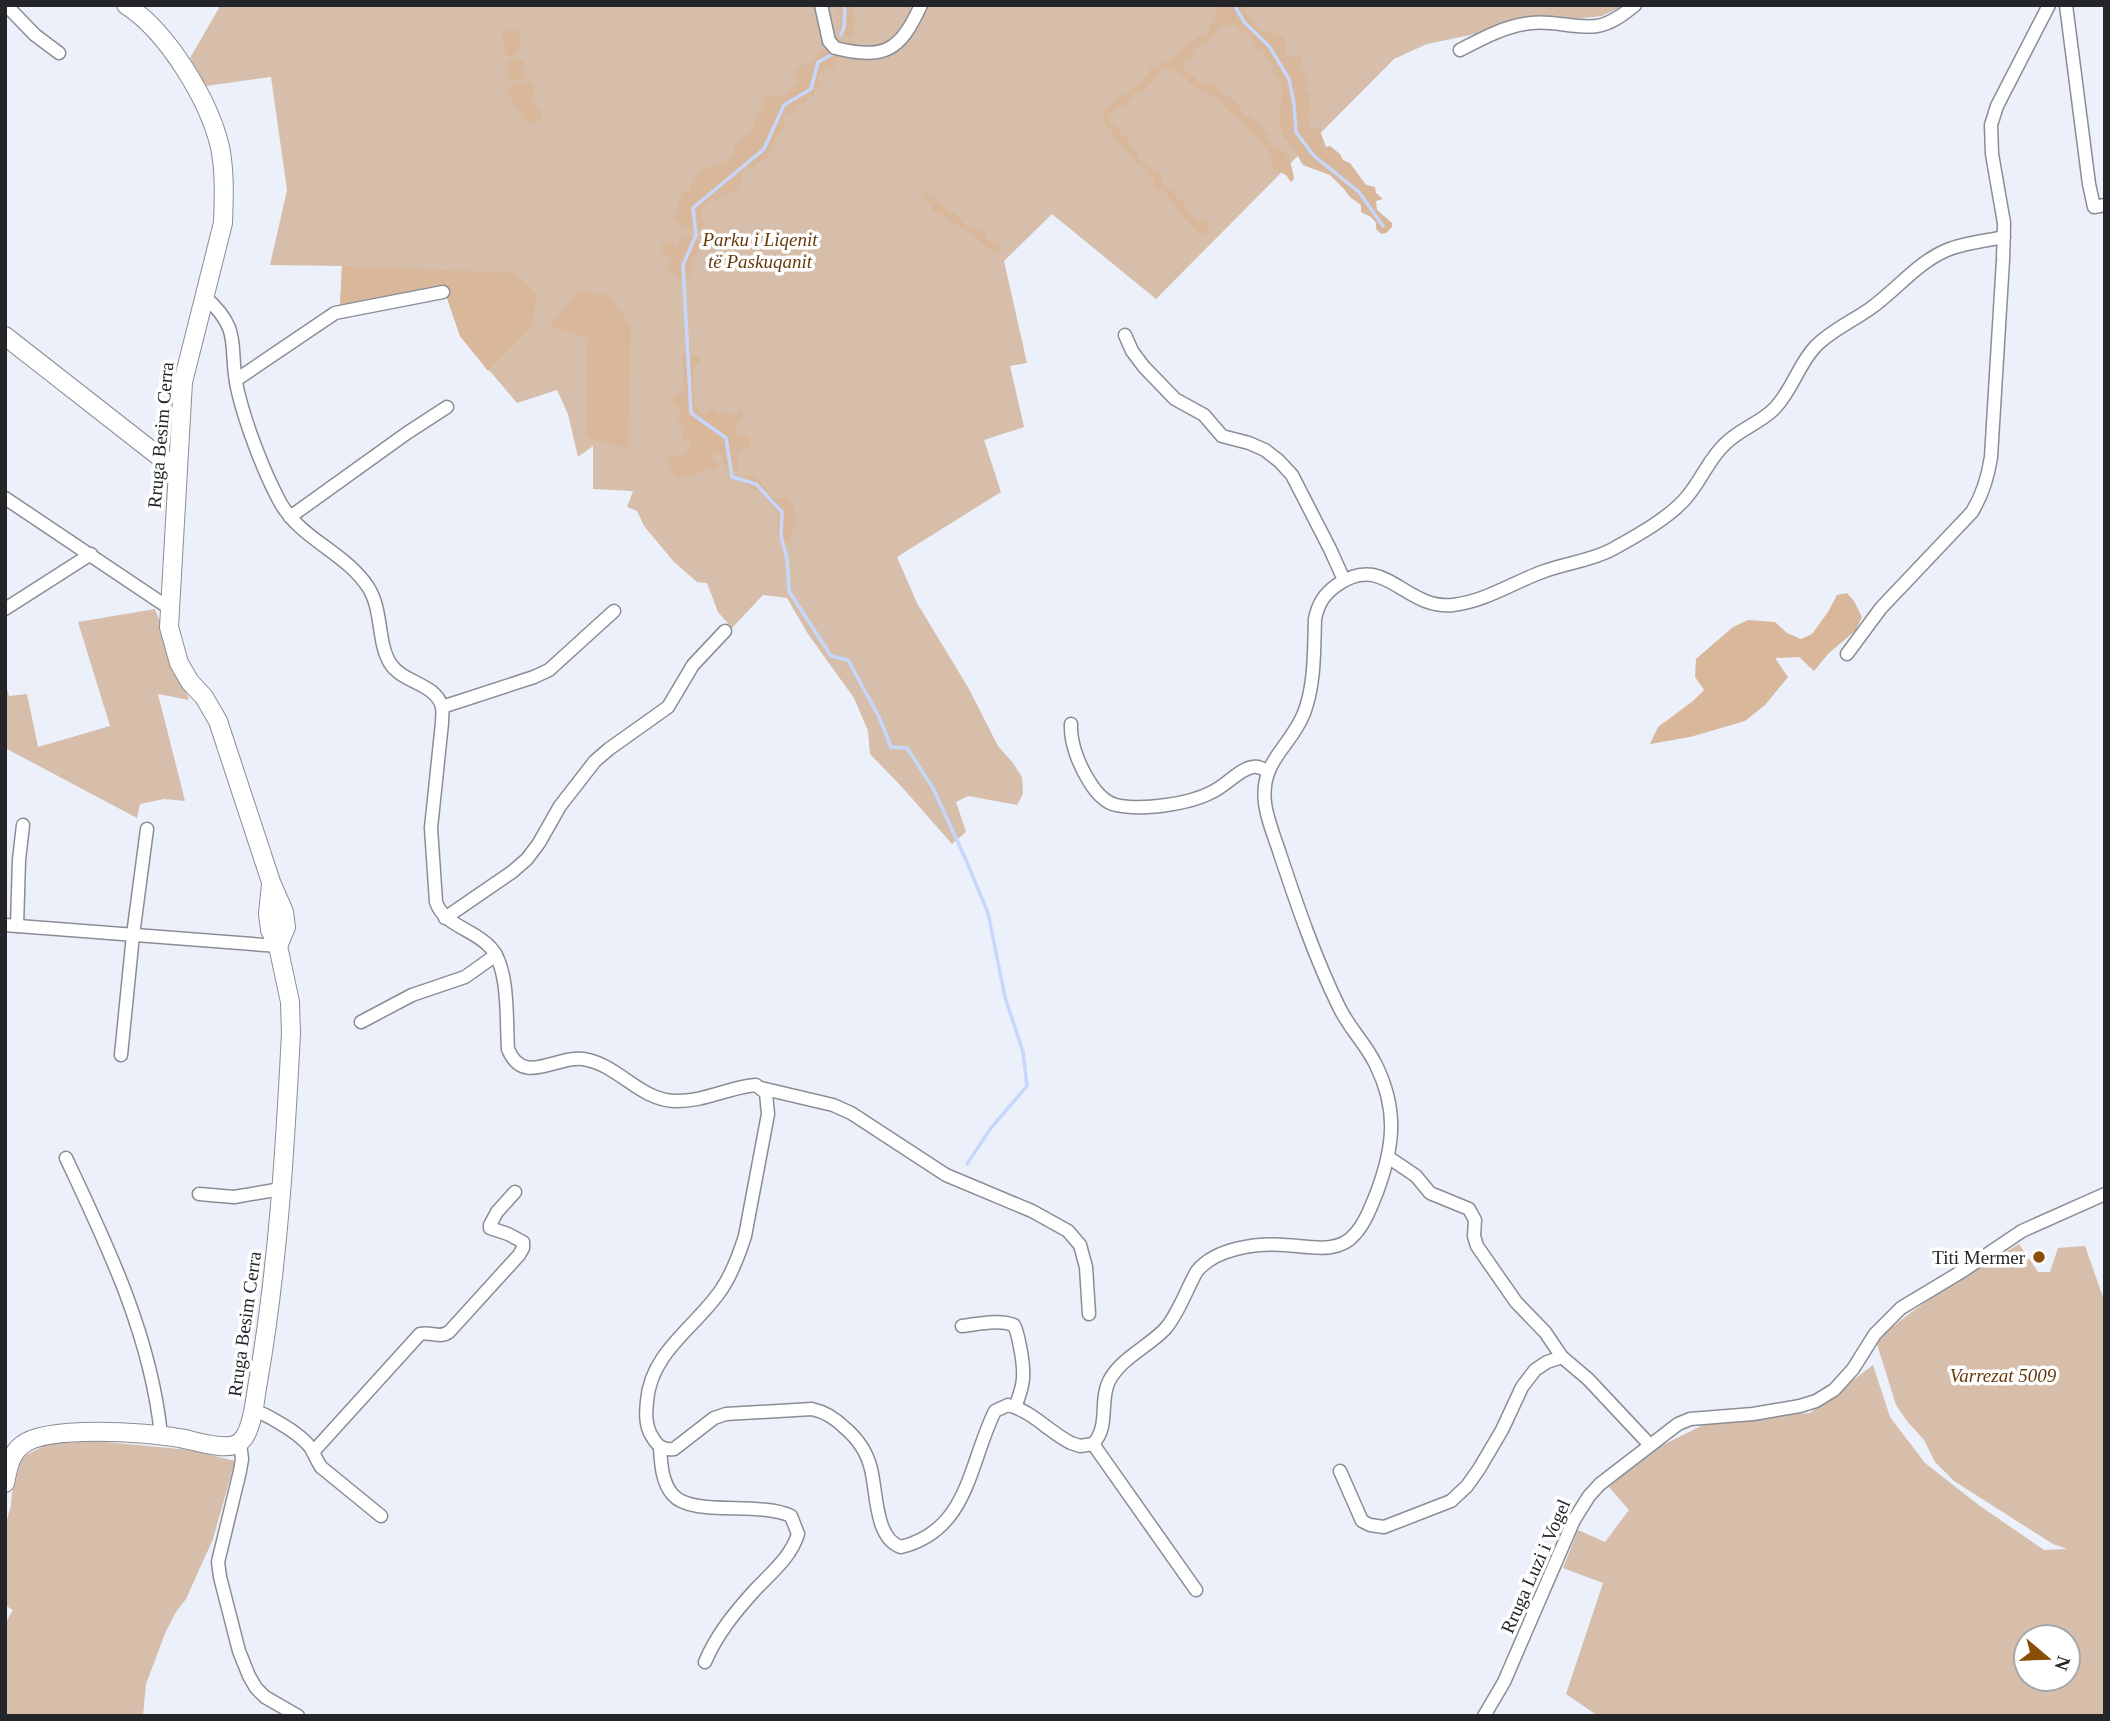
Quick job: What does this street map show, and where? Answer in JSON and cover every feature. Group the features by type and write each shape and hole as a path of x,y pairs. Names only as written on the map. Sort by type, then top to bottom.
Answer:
{"street":[{"path":"6,5 35,35 59,53"},
{"name":"Rruga Besim Cerra","path":"127,5 151,24 172,50 203,101 214,125 220,148 223,222 183,382 169,627 179,663 190,682 204,696 218,722 271,882 268,914 270,930 278,946 292,1017 276,1258 270,1309 253,1409 246,1436 240,1443"},
{"path":"821,5 829,41 835,48 858,52 892,48 908,33 921,5"},
{"path":"1460,50 1503,28 1548,22 1597,26 1612,21 1635,5"},
{"path":"1847,654 1881,608 1972,512 1987,480 1991,457 2004,237 2002,207 1992,154 1991,125 1997,106 2049,5"},
{"path":"2066,5 2089,184 2099,206"},
{"path":"660,1448 674,1449 714,1418 726,1414 812,1409 822,1412 843,1425 864,1450 871,1468 881,1525 890,1541 901,1547 918,1542 953,1515 968,1485 995,1411 1008,1405 1015,1406 1071,1443 1087,1446 1093,1444 1101,1434 1105,1394 1113,1374 1165,1329 1197,1270 1210,1258 1261,1245 1325,1247 1344,1244 1354,1237 1371,1206 1388,1157 1393,1123 1375,1063 1339,1009 1293,892 1265,805 1268,772 1304,715 1312,669 1315,619 1322,598 1344,580 1354,575 1367,574 1378,576 1429,604 1458,605 1477,601 1542,572 1611,550 1672,512 1686,498 1722,446 1777,406 1806,357 1817,345 1870,309 1933,258 1947,250 2004,237"},
{"path":"236,380 335,313 443,292"},
{"path":"204,296 224,316 231,331 236,380 246,419 280,503 290,517 315,541 353,569 363,580 374,600 388,662 403,676 430,691 442,706 431,828 436,902 445,918 484,941 496,955 503,977 508,1049 511,1057 523,1066 541,1068 571,1058 584,1059 606,1068 644,1092 665,1100 690,1101 741,1087 755,1086 801,1096 851,1113 946,1175 1032,1211 1068,1231 1080,1245 1086,1267 1089,1314"},
{"path":"1125,335 1132,351 1144,367 1175,398 1204,415 1223,436 1265,450 1292,475 1344,580"},
{"path":"5,336 160,458 177,466"},
{"path":"290,517 447,407"},
{"path":"5,498 169,608"},
{"path":"5,609 91,554"},
{"path":"442,706 549,670 614,611"},
{"path":"445,918 513,872 527,859 560,806 595,761 668,707 693,665 725,631"},
{"path":"1072,724 1071,732 1081,767 1093,788 1102,798 1115,805 1174,804 1196,800 1254,766 1268,772"},
{"path":"23,825 11,926 278,946"},
{"path":"121,1055 147,829"},
{"path":"360,1022 412,995 465,977 496,955"},
{"path":"705,1662 716,1639 734,1615 789,1555 798,1534 791,1516 782,1512 739,1507 701,1507 678,1500 671,1494 665,1482 660,1448 648,1427 646,1413 651,1379 657,1364 720,1291 739,1254 745,1236 768,1114 769,1103 761,1088"},
{"path":"1388,1157 1416,1176 1430,1193 1469,1209 1475,1220 1474,1236 1477,1246 1516,1303 1545,1332 1562,1357 1588,1379 1649,1444"},
{"path":"66,1158 131,1306 159,1409 161,1435"},
{"path":"199,1194 234,1197 281,1189"},
{"path":"313,1452 420,1334 428,1332 444,1336 519,1255 523,1248 523,1242 519,1238 489,1226 497,1212 515,1192"},
{"name":"Rruga Luzi i Vogel","path":"1484,1716 1504,1682 1581,1507 1600,1484 1649,1444 1690,1419 1753,1414 1816,1401 1834,1390 1853,1370 1875,1334 1901,1308 1965,1270 2022,1231 2105,1194"},
{"path":"962,1326 991,1322 1014,1325 1024,1374 1015,1406"},
{"path":"1340,1471 1362,1521 1370,1525 1384,1527 1451,1501 1467,1486 1479,1469 1502,1430 1522,1387 1535,1370 1562,1357"},
{"path":"253,1409 288,1428 313,1452 321,1467 381,1516"},
{"path":"5,1482 14,1453 39,1436 109,1433 161,1435 222,1447 240,1443 242,1459 218,1562 220,1577 239,1651 249,1676 265,1697 298,1716"},
{"path":"1093,1444 1196,1590"}],"green space":[{"name":"Parku i Liqenit të Paskuqanit","path":"217,5 1625,5 1602,16 1503,27 1427,44 1394,59 1156,299 1052,214 1004,261 1027,363 1010,366 1024,427 984,440 1001,492 897,557 917,603 969,689 998,746 1022,777 1023,794 1017,805 968,796 956,802 966,832 952,844 870,754 868,731 854,698 808,634 787,598 763,595 732,628 718,612 707,583 697,582 674,562 644,526 637,511 627,507 633,491 593,489 593,446 578,457 568,414 557,390 517,403 460,336 444,289 340,306 342,266 270,265 287,190 271,77 206,86 190,58 219,8"},
{"path":"155,609 189,700 158,694 185,801 164,799 140,804 137,818 5,748 5,682 9,696 27,694 38,747 110,726 78,622"},
{"name":"Varrezat 5009","path":"2019,1244 2038,1272 2050,1272 2058,1248 2085,1246 2105,1303 2105,1716 1598,1716 1566,1694 1603,1583 1563,1568 1578,1530 1605,1542 1629,1510 1609,1487 1653,1450 1707,1423 1810,1413 1873,1365 1890,1417 1925,1463 1980,1506 2044,1550 2067,1549 2053,1544 1954,1481 1935,1462 1924,1440 1896,1405 1876,1341 1927,1301"},
{"path":"95,1441 191,1450 235,1461 213,1539 186,1599 166,1631 146,1684 143,1716 5,1716 5,1624 13,1610 5,1605 5,1526 22,1457 48,1444"}],"shaded area":[{"path":"838,5 853,5 856,24 853,27 855,33 850,37 839,33 841,15 837,9"},
{"path":"1217,5 1244,5 1250,18 1265,34 1267,30 1285,38 1285,57 1303,58 1298,66 1299,71 1303,72 1309,82 1306,93 1312,93 1308,99 1310,105 1306,118 1309,119 1309,128 1319,128 1326,147 1330,146 1343,160 1350,163 1366,185 1375,187 1376,193 1383,199 1376,201 1377,210 1392,223 1386,233 1381,234 1376,229 1376,223 1371,217 1361,212 1361,205 1330,175 1303,165 1282,135 1279,120 1281,81 1272,70 1270,61 1263,55 1263,49 1259,50 1254,46 1247,32 1243,34 1235,24 1220,26 1214,36 1208,39 1210,45 1201,44 1193,52 1192,59 1183,62 1182,67 1199,82 1215,85 1236,102 1245,116 1251,116 1269,134 1265,138 1288,158 1294,179 1291,182 1286,175 1273,169 1271,155 1261,141 1221,100 1200,90 1169,69 1164,69 1143,92 1137,92 1126,105 1116,108 1109,122 1120,129 1121,135 1127,138 1138,159 1161,174 1164,186 1174,191 1197,221 1208,220 1209,227 1204,236 1185,220 1166,193 1155,188 1154,178 1112,137 1112,130 1106,128 1103,113 1106,107 1137,85 1151,68 1158,67 1160,61 1167,62 1183,47 1209,30"},
{"path":"511,28 518,30 521,47 516,55 509,57 502,49 504,41 501,33"},
{"path":"827,45 840,53 833,69 825,69 819,73 821,88 815,88 815,95 804,104 792,107 797,110 790,115 784,113 783,119 786,123 768,153 770,157 756,164 754,168 744,170 736,189 737,193 730,191 717,200 711,199 702,209 701,216 705,221 703,228 689,231 682,227 673,219 683,191 689,191 697,175 730,159 736,153 734,145 752,129 756,114 763,107 763,99 766,99 767,95 781,95 784,98 793,85 796,86 799,82 795,72 797,69 813,63 819,51 826,49"},
{"path":"516,58 523,60 526,77 519,81 508,78 507,62"},
{"path":"529,81 535,90 532,104 541,109 541,119 534,124 525,122 506,91 514,83"},
{"path":"921,193 937,200 949,213 954,212 964,224 980,229 987,235 987,240 998,243 1001,250 997,254 944,215 933,213 931,205"},
{"path":"689,235 697,238 700,247 692,259 692,270 688,279 678,277 668,269 671,260 661,252 662,244 670,242 677,246 679,239"},
{"path":"342,266 514,273 537,294 532,327 488,371 460,336 444,289 340,306"},
{"path":"579,291 610,296 631,327 628,449 586,437 587,338 549,326"},
{"path":"683,354 701,357 700,363 693,367 694,405 703,415 714,408 719,413 728,411 733,417 742,409 743,419 735,422 738,436 745,435 750,438 750,448 737,451 738,470 728,473 723,463 723,455 714,452 712,459 718,462 714,471 705,468 692,477 681,478 676,477 670,467 668,457 685,455 690,447 690,438 682,439 682,430 685,428 675,419 683,417 671,399 684,393"},
{"path":"754,475 772,497 788,498 790,504 794,504 798,518 790,534 790,543 781,543 774,508 760,494 743,483 746,476"},
{"path":"1847,593 1862,617 1856,630 1829,653 1814,671 1799,657 1775,658 1788,677 1765,705 1745,721 1690,737 1650,744 1658,727 1704,690 1695,677 1696,659 1733,627 1748,620 1775,622 1787,633 1801,639 1812,634 1837,595"}],"waterway":[{"path":"841,35 845,5"},
{"path":"1234,5 1245,23 1269,46 1289,79 1296,132 1313,155 1359,192 1383,226"},
{"path":"835,53 818,62 811,89 784,105 764,149 693,208 696,235 683,265 691,413 726,438 732,477 756,484 782,512 781,536 787,559 789,591 831,656 848,660 879,717 891,747 907,748 933,788 988,913 1005,997 1023,1052 1027,1086 991,1128 967,1164"}],"place":[{"name":"Titi Mermer","path":"2039,1257"}]}
